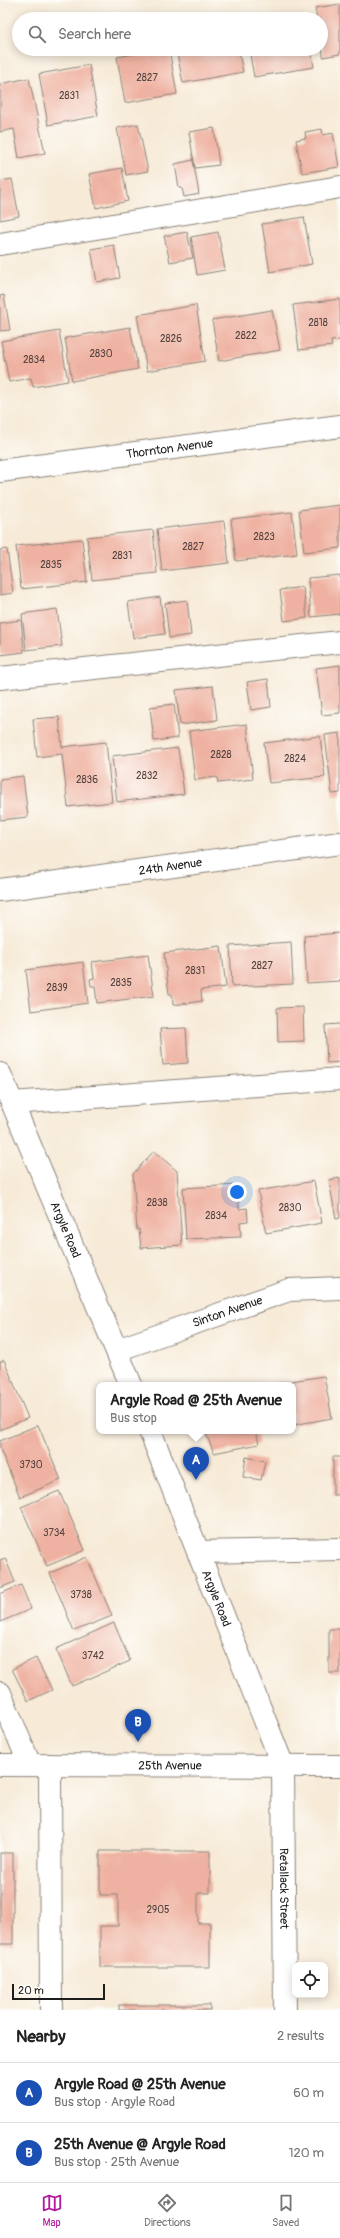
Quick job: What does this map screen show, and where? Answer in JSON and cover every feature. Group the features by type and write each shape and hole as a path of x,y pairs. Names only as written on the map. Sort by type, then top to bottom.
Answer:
{"street":[{"path":"0,244 340,187"},
{"name":"Thornton Avenue","path":"0,471 340,426"},
{"path":"0,678 340,642"},
{"name":"24th Avenue","path":"0,890 340,843"},
{"name":"Argyle Road","path":"0,1074 130,1382"},
{"path":"12,1103 340,1079"},
{"name":"Sinton Avenue","path":"117,1350 289,1290 340,1288"},
{"name":"Argyle Road","path":"151,1434 283,1766"},
{"path":"199,1552 340,1549"},
{"path":"0,1693 40,1765 51,2010"},
{"name":"25th Avenue","path":"0,1765 340,1766"},
{"name":"Retallack Street","path":"283,1766 284,2010"}],"building":[{"path":"340,4 340,54 323,57 328,56 328,12 316,12 315,8"},
{"path":"170,56 177,94 125,103 117,57"},
{"path":"177,56 240,56 243,72 183,83"},
{"path":"250,56 312,56 314,67 254,77"},
{"path":"89,65 98,116 48,125 39,74"},
{"path":"29,78 45,153 19,158 14,129 0,132 0,84"},
{"path":"138,124 148,171 126,175 117,128"},
{"path":"214,128 219,165 195,168 189,132"},
{"path":"322,129 323,135 333,133 339,167 302,173 296,140 306,138 305,132"},
{"path":"193,160 199,194 184,197 182,188 179,188 175,164"},
{"path":"122,168 128,201 96,208 89,174"},
{"path":"12,179 19,216 0,220 0,181"},
{"path":"304,217 312,264 270,272 262,224"},
{"path":"187,232 193,258 170,262 164,236"},
{"path":"218,232 225,270 197,275 191,237"},
{"path":"114,245 120,278 97,282 91,249"},
{"path":"4,295 10,330 0,331 0,296"},
{"path":"340,299 340,340 331,341 332,346 299,350 293,305"},
{"path":"196,305 205,361 147,371 137,315"},
{"path":"272,310 280,350 219,361 212,320"},
{"path":"130,327 138,369 72,381 65,338"},
{"path":"59,331 68,381 33,387 31,378 9,382 1,341"},
{"path":"340,505 340,548 304,552 299,510"},
{"path":"292,512 297,554 236,561 231,519"},
{"path":"224,521 229,563 162,571 157,529"},
{"path":"153,530 157,573 92,580 87,537"},
{"path":"82,539 87,582 21,589 16,546"},
{"path":"7,549 13,593 0,595 0,550"},
{"path":"340,575 340,614 311,617 308,578"},
{"path":"303,587 307,618 284,621 280,590"},
{"path":"160,597 165,634 133,638 128,602"},
{"path":"187,600 191,635 169,638 165,603"},
{"path":"57,609 62,646 26,650 22,614"},
{"path":"21,620 24,652 0,655 0,623"},
{"path":"340,665 340,713 322,715 316,668"},
{"path":"268,679 271,707 251,710 247,682"},
{"path":"213,686 217,720 180,725 176,690"},
{"path":"174,704 178,738 154,741 150,707"},
{"path":"59,717 62,747 106,742 112,802 68,807 62,754 37,757 33,719"},
{"path":"247,724 253,779 218,783 217,777 195,780 189,731"},
{"path":"340,733 340,793 332,794 325,735"},
{"path":"320,736 325,777 269,783 264,743"},
{"path":"178,748 184,794 117,802 112,756"},
{"path":"23,776 28,817 0,820 0,779"},
{"path":"340,933 340,981 307,983 304,936"},
{"path":"291,942 293,984 232,987 230,946"},
{"path":"221,946 226,987 201,990 202,1001 173,1005 172,994 169,994 164,953"},
{"path":"148,955 154,996 97,1003 95,986 91,986 90,979 94,978 92,962"},
{"path":"83,962 88,1003 31,1011 26,970"},
{"path":"303,1007 304,1041 278,1042 277,1008"},
{"path":"340,1024 340,1062 327,1063 325,1025"},
{"path":"186,1028 188,1063 163,1065 160,1029"},
{"path":"154,1151 177,1171 182,1245 141,1248 139,1229 137,1230 133,1174"},
{"path":"340,1178 340,1218 336,1219 329,1180"},
{"path":"314,1181 322,1223 266,1233 258,1191"},
{"path":"238,1185 239,1209 247,1208 248,1221 240,1222 241,1237 186,1239 183,1188"},
{"path":"4,1360 28,1418 0,1430 0,1362"},
{"path":"324,1376 332,1418 296,1424 296,1382 285,1382"},
{"path":"38,1425 61,1480 20,1497 0,1449 0,1441"},
{"path":"206,1434 257,1434 259,1444 214,1453"},
{"path":"246,1457 265,1461 261,1480 243,1477"},
{"path":"333,1457 340,1457 340,1495 333,1495"},
{"path":"59,1491 85,1550 47,1566 21,1507"},
{"path":"87,1557 112,1616 74,1631 50,1573"},
{"path":"5,1558 15,1582 0,1588 0,1560"},
{"path":"21,1585 31,1609 0,1622 0,1594"},
{"path":"114,1623 130,1661 72,1686 56,1649"},
{"path":"329,1629 340,1629 340,1673 329,1673"},
{"path":"36,1658 52,1690 28,1701 12,1669"},
{"path":"100,1851 210,1851 210,1893 198,1893 198,1923 210,1923 210,1967 100,1967 100,1926 118,1926 118,1895 100,1895"},
{"path":"0,1853 13,1853 13,1944 0,1944"},
{"path":"119,2005 210,2005 210,2010 119,2010"}],"place":[{"name":"Argyle Road @ 25th Avenue","path":"196,1480"},
{"name":"25th Avenue @ Argyle Road","path":"138,1742"}]}
